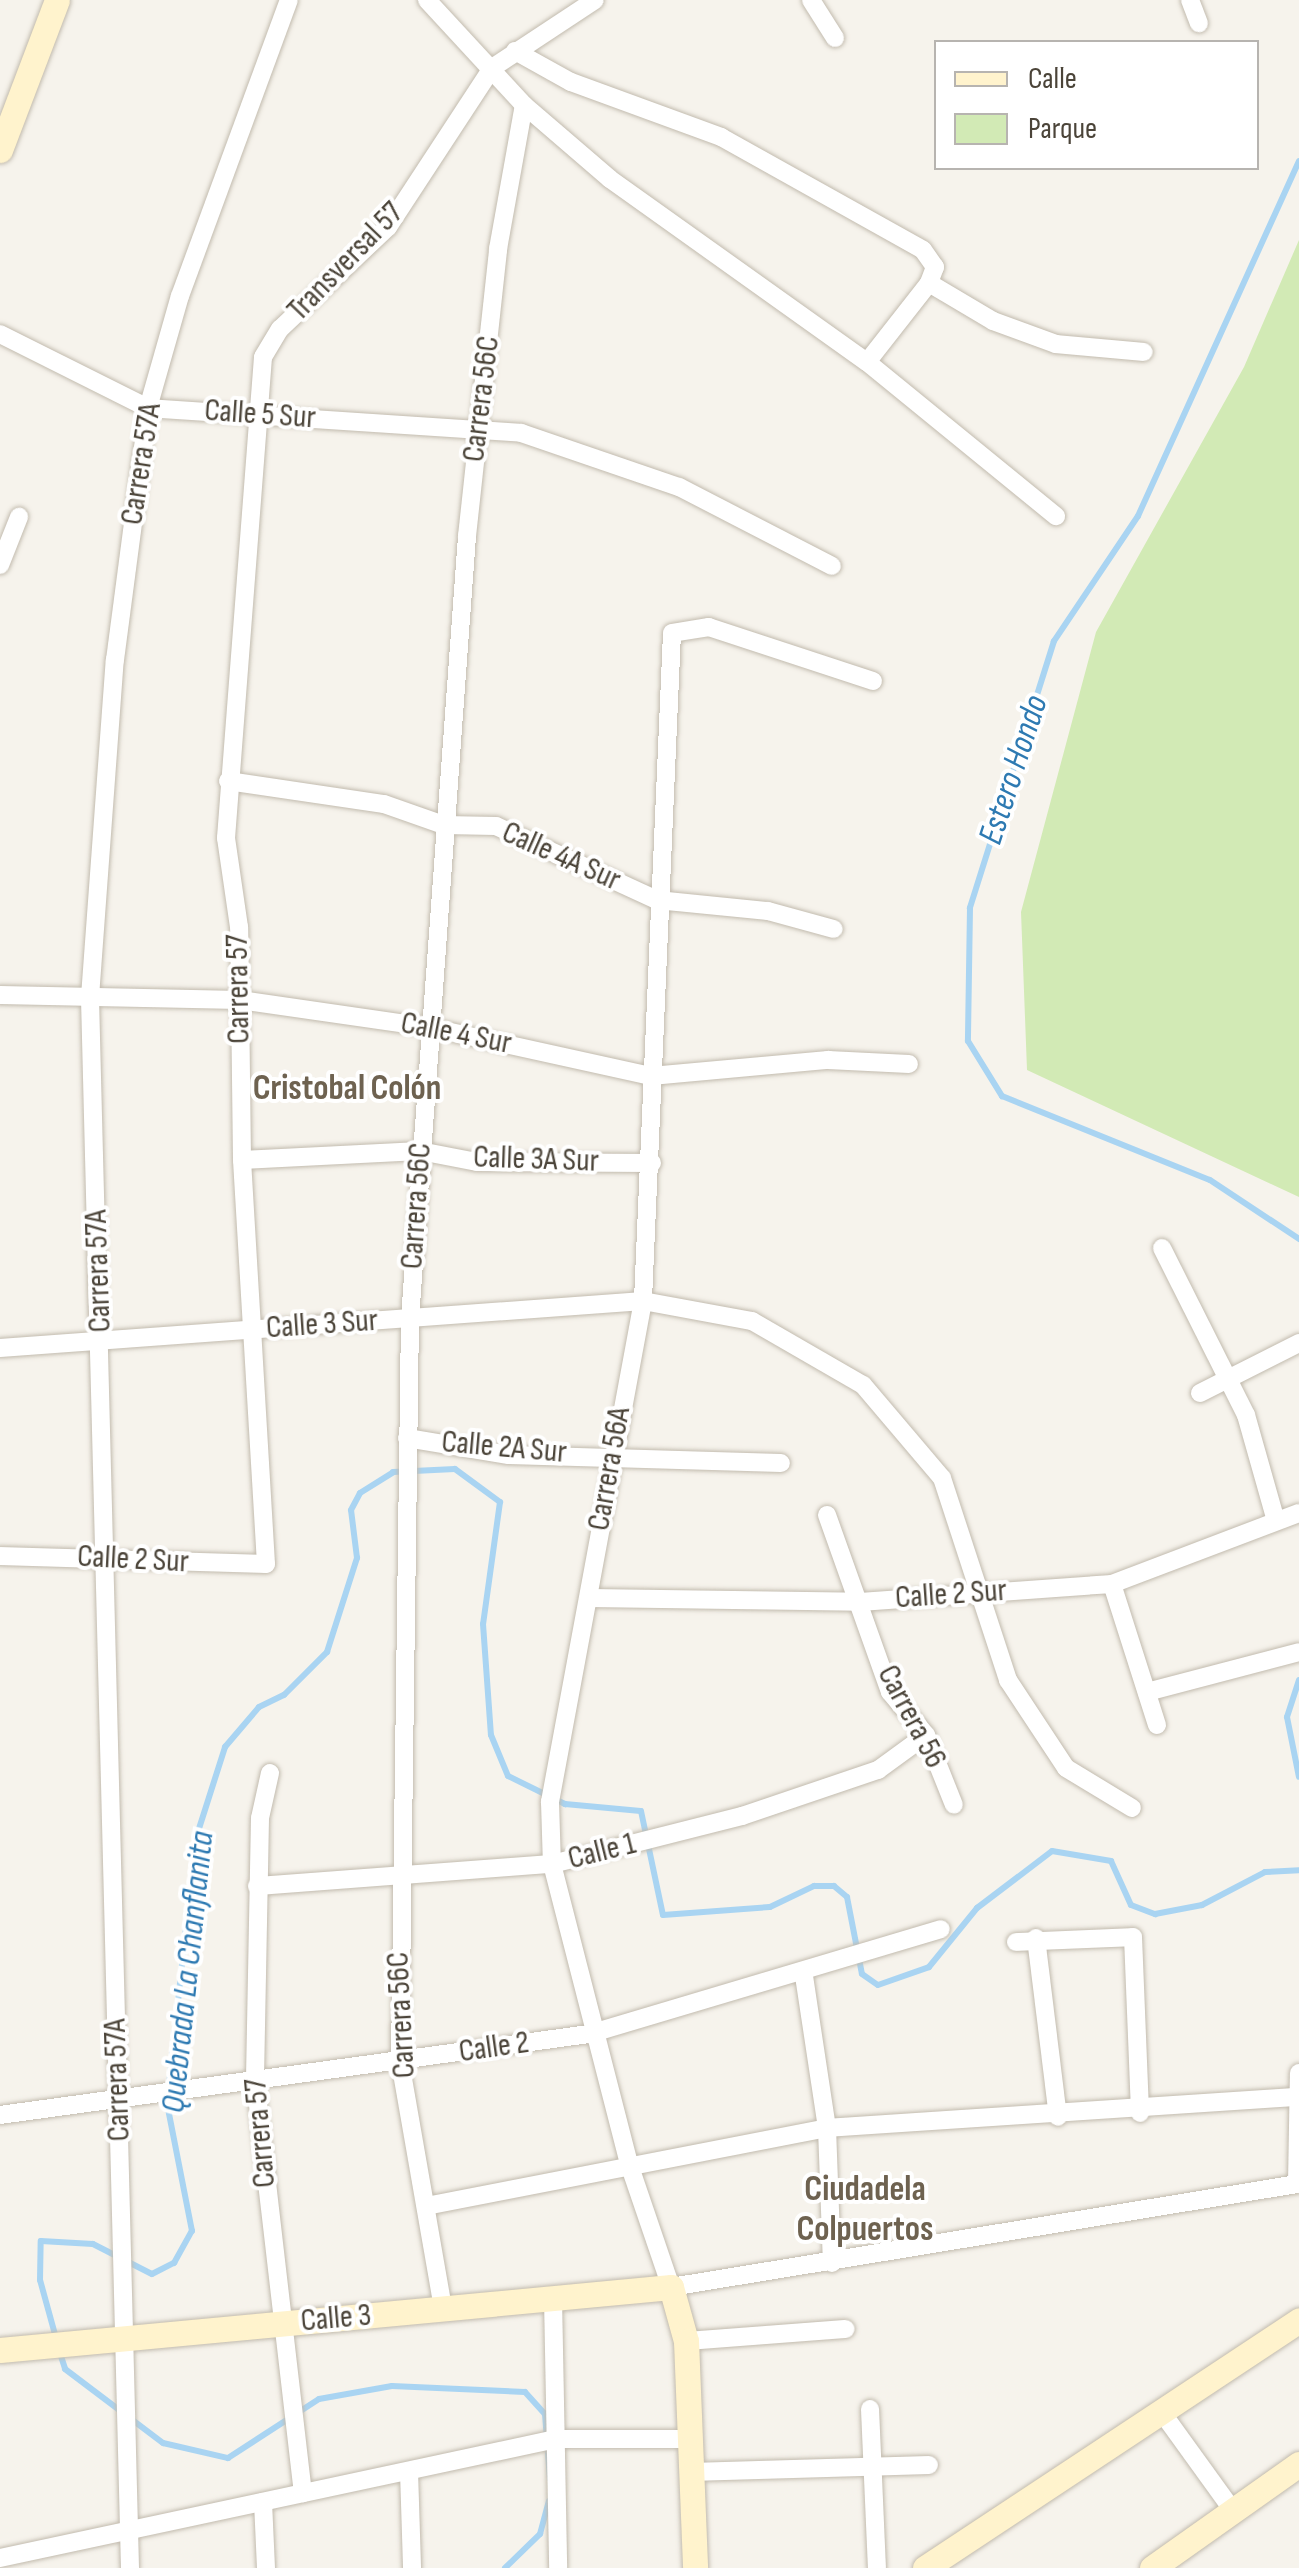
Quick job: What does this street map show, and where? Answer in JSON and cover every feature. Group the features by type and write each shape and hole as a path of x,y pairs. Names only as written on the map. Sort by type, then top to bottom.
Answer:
{"main road":[{"path":"0,150 10,92 57,0"},
{"path":"671,2287 686,2341 695,2568"},
{"name":"Calle 3","path":"0,2350 671,2287"},
{"path":"925,2568 1299,2320"},
{"path":"1152,2568 1299,2464"}],"street":[{"name":"Carrera 57A","path":"130,2568 119,2093 100,1557 102,1341 90,996 115,660 148,408 180,296 289,0"},
{"path":"428,0 524,105 610,179 868,362 1056,516"},
{"path":"492,68 596,0"},
{"path":"810,0 835,38"},
{"path":"1190,0 1198,23"},
{"path":"515,51 571,82 721,136 833,193 923,250 935,268 929,282 868,362"},
{"name":"Transversal 57","path":"260,414 263,357 280,329 388,227 492,68"},
{"name":"Carrera 56C","path":"443,2308 400,2062 397,1880 410,1318 428,1026 477,429 524,105"},
{"path":"929,282 993,321 1056,344 1144,352"},
{"name":"Calle 5 Sur","path":"0,334 148,408 521,433 679,487 832,566"},
{"name":"Carrera 57","path":"260,414 249,620 228,782 240,1000 242,1160 258,1330 266,1564"},
{"path":"0,565 18,517"},
{"name":"Carrera 56A","path":"671,2287 590,2034 552,1864 550,1802 590,1598 609,1455 643,1301 652,1162 651,1076 662,1001 656,900 672,633 709,627 873,681"},
{"name":"Calle 4A Sur","path":"228,782 393,809 444,825 496,826 656,900 768,911 834,929"},
{"name":"Calle 4 Sur","path":"0,994 240,1000 428,1026 651,1076 828,1060 909,1064"},
{"name":"Calle 3A Sur","path":"242,1160 420,1151 477,1162 652,1162"},
{"path":"1162,1248 1228,1380 1276,1520"},
{"name":"Calle 3 Sur","path":"0,1348 643,1301 752,1321 863,1385 942,1478 1008,1680 1066,1768 1132,1808"},
{"path":"1200,1392 1299,1343"},
{"name":"Calle 2A Sur","path":"407,1438 509,1455 781,1463"},
{"name":"Calle 2 Sur","path":"590,1598 860,1602 1112,1584 1299,1513"},
{"name":"Carrera 56","path":"827,1515 890,1692 926,1735 954,1805"},
{"name":"Calle 2 Sur","path":"0,1556 266,1564"},
{"path":"1112,1584 1157,1725"},
{"path":"1147,1692 1299,1652"},
{"name":"Calle 1","path":"258,1886 397,1880 552,1864 862,1776 926,1735"},
{"name":"Carrera 57","path":"270,1772 258,1886 255,2078 278,2324 303,2493"},
{"name":"Calle 2","path":"0,2115 119,2093 400,2062 590,2034 804,1976 840,1960 941,1930"},
{"path":"1016,1942 1036,1938 1133,1937 1140,2113"},
{"path":"1036,1938 1058,2117"},
{"path":"804,1976 827,2128 832,2262"},
{"path":"671,2287 1297,2184 1299,2073"},
{"path":"426,2206 628,2161 827,2128 1140,2113 1297,2097"},
{"path":"553,2298 558,2568"},
{"path":"686,2341 846,2329"},
{"path":"870,2409 878,2468 876,2568"},
{"path":"1161,2411 1234,2511"},
{"path":"0,2558 556,2440 688,2440"},
{"path":"692,2472 929,2465"},
{"path":"409,2471 412,2568"},
{"path":"263,2502 266,2568"}],"green space":[{"path":"1299,240 1299,1197 1027,1070 1021,912 1096,632 1244,367"}],"waterway":[{"name":"Estero Hondo","path":"1299,161 1138,516 1054,641 970,908 968,1041 1002,1096 1210,1180 1299,1239"},
{"name":"Quebrada La Chanflanita","path":"56,2338 40,2280 41,2241 93,2244 152,2274 174,2263 192,2231 167,2103 196,1838 225,1747 259,1707 284,1695 327,1652 357,1558 351,1510 360,1493 393,1472 455,1469 500,1502 483,1624 491,1735 508,1776 565,1804 641,1811 663,1915 770,1907 814,1886 834,1886 847,1897 862,1974 878,1985 929,1967 977,1908 1052,1851 1111,1861 1131,1905 1155,1914 1202,1905 1265,1872 1299,1870"},
{"path":"1299,1680 1287,1717 1299,1777"},
{"name":"Quebrada La Chanflanita","path":"59,2350 65,2369 163,2443 228,2458 319,2399 392,2386 525,2392 545,2414 550,2479"},
{"name":"Quebrada La Chanflanita","path":"505,2568 540,2534 549,2501"}],"district":[{"name":"Cristobal Colón","path":"347,1089"},
{"name":"Ciudadela Colpuertos","path":"865,2210"}]}
